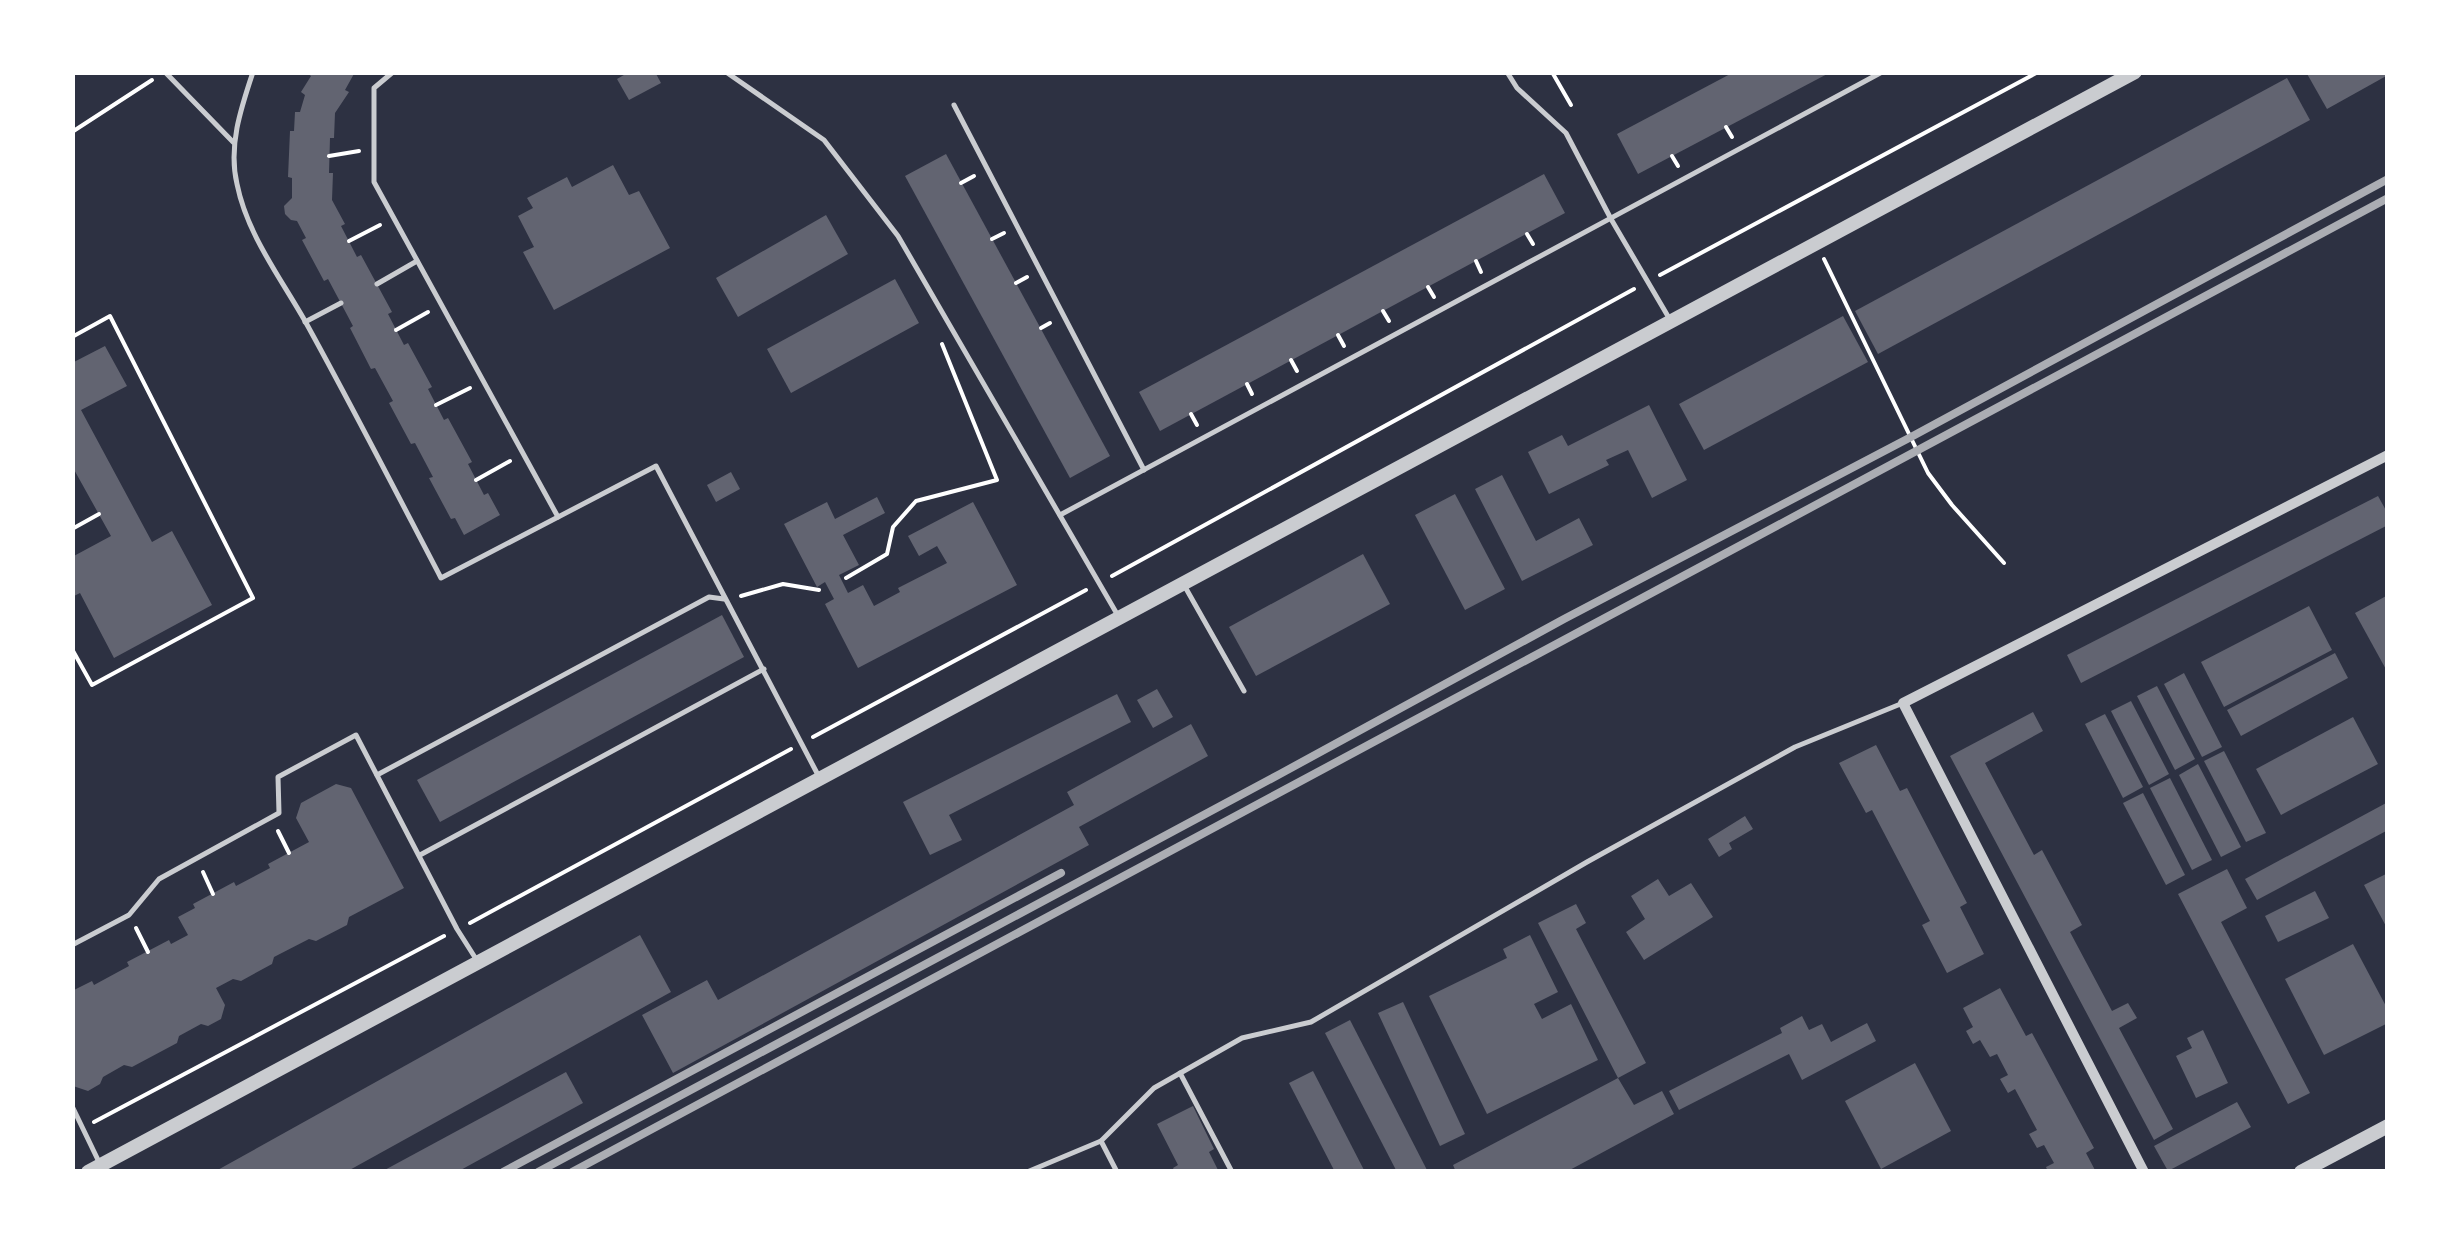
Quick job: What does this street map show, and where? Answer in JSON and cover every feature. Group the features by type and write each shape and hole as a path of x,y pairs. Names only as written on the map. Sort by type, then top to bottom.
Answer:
{"street":[{"path":"94,1168 2134,72"},
{"path":"2144,1172 1903,703 2388,455"},
{"path":"2301,1172 2388,1126"}],"lane":[{"path":"165,72 234,142"},
{"path":"253,72 234,142 236,183 251,227 441,578 656,466 819,778"},
{"path":"393,72 374,88 374,182 558,517"},
{"path":"726,72 824,140 898,236 1118,617"},
{"path":"1506,72 1517,88 1566,133 1671,320"},
{"path":"1060,515 1882,72"},
{"path":"954,105 1144,470"},
{"path":"377,284 417,262"},
{"path":"305,322 340,302"},
{"path":"1182,582 1244,691"},
{"path":"377,775 709,597 724,599"},
{"path":"420,855 764,668"},
{"path":"1026,1172 1101,1141 1154,1088 1242,1038 1311,1022 1795,747 1903,703"},
{"path":"72,945 129,915 159,879 280,813 278,777 356,735 477,962"},
{"path":"1180,1073 1232,1172"},
{"path":"72,1106 84,1128 94,1168"},
{"path":"1101,1141 1117,1172"}],"path":[{"path":"72,132 165,72"},
{"path":"1552,72 1571,105"},
{"path":"84,1128 801,744 2038,72"},
{"path":"329,156 374,148"},
{"path":"349,242 394,218"},
{"path":"1816,243 1928,472 1966,523 2004,563"},
{"path":"396,330 442,305"},
{"path":"72,337 110,316 253,598 92,685 72,649"},
{"path":"846,578 887,554 894,527 916,501 997,480 940,340"},
{"path":"436,405 483,382"},
{"path":"476,480 523,454"},
{"path":"72,529 99,514"},
{"path":"724,599 783,584 819,590"},
{"path":"271,818 289,853"},
{"path":"196,859 214,894"},
{"path":"129,915 148,952"}],"building":[{"path":"306,72 355,72 345,90 349,92 335,113 334,138 330,138 332,200 357,257 361,255 392,312 388,314 404,345 408,343 432,387 428,389 444,420 448,418 472,462 468,464 484,495 488,493 500,515 464,535 455,518 451,519 415,443 411,444 389,403 393,401 375,368 371,369 328,279 324,281 302,240 306,238 297,221 285,214 284,206 292,198 292,178 288,177 290,131 294,131 295,112 300,112 305,95 301,92 311,76"},
{"path":"629,72 655,72 661,83 629,100 617,79"},
{"path":"1734,72 1831,72 1638,174 1617,134"},
{"path":"2306,72 2388,72 2388,75 2327,109"},
{"path":"2287,78 2310,120 1878,354 1855,311"},
{"path":"946,154 1110,456 1070,478 905,176"},
{"path":"613,165 629,195 639,191 670,248 554,310 523,252 534,247 518,216 533,208 527,198 567,177 572,187"},
{"path":"1544,174 1565,213 1160,431 1139,392"},
{"path":"826,215 848,254 738,317 716,278"},
{"path":"895,279 919,323 791,393 767,349"},
{"path":"1843,316 1868,362 1704,450 1679,404"},
{"path":"105,346 127,386 81,410 152,542 172,531 212,605 114,658 80,593 72,597 72,557 111,536 72,466 72,363"},
{"path":"1649,405 1687,480 1652,498 1628,450 1606,460 1609,465 1549,494 1528,452 1562,435 1568,446"},
{"path":"731,472 740,489 716,502 707,485"},
{"path":"1502,475 1536,541 1579,518 1593,545 1522,581 1475,489"},
{"path":"1455,494 1505,589 1465,610 1415,515"},
{"path":"2378,496 2388,514 2388,525 2081,683 2067,655"},
{"path":"877,497 885,513 843,535 859,565 839,575 848,593 863,585 874,606 900,592 898,588 947,563 937,546 919,556 908,536 973,502 1017,585 858,668 825,604 834,599 825,582 817,587 784,524 827,502 835,519"},
{"path":"1363,554 1390,604 1256,676 1229,627"},
{"path":"2388,595 2388,673 2355,613"},
{"path":"2309,606 2332,650 2224,707 2201,662"},
{"path":"722,615 744,657 440,822 417,780"},
{"path":"2335,653 2348,678 2241,736 2227,710"},
{"path":"2184,673 2222,747 2202,757 2164,684"},
{"path":"2157,686 2195,759 2175,770 2137,696"},
{"path":"1157,689 1173,717 1153,728 1137,700"},
{"path":"1117,694 1131,722 949,815 962,840 930,855 903,802"},
{"path":"2131,701 2169,774 2149,785 2111,711"},
{"path":"2033,712 2043,731 1985,763 2034,855 2042,850 2082,925 2070,932 2112,1011 2128,1003 2137,1018 2119,1028 2173,1129 2154,1140 1950,756"},
{"path":"2105,714 2143,787 2123,798 2085,724"},
{"path":"2353,717 2378,764 2281,815 2256,769"},
{"path":"1191,724 1208,756 1079,827 1089,845 673,1073 642,1015 707,980 718,1000 1074,805 1067,792"},
{"path":"1876,745 1900,791 1907,788 1967,903 1960,907 1984,954 1947,973 1922,925 1930,921 1872,810 1866,813 1839,763"},
{"path":"2224,751 2266,833 2246,842 2204,761"},
{"path":"2198,764 2241,847 2221,857 2179,775"},
{"path":"2170,778 2212,860 2192,870 2150,788"},
{"path":"336,784 351,788 404,888 349,917 347,925 274,957 272,964 241,981 233,979 216,988 225,1005 221,1019 208,1026 201,1024 179,1036 177,1043 132,1067 124,1065 88,1091 73,1086 72,991 92,981 94,985 129,966 127,962 169,940 171,944 188,935 178,917 195,908 193,904 270,868 268,864 309,842 296,818 301,803"},
{"path":"2143,793 2185,875 2166,885 2123,803"},
{"path":"2388,802 2388,830 2257,900 2245,879"},
{"path":"1745,816 1753,829 1729,843 1732,849 1719,857 1708,839"},
{"path":"2227,869 2247,908 2221,922 2310,1093 2288,1104 2178,894"},
{"path":"2388,873 2388,930 2364,885"},
{"path":"1658,879 1669,896 1691,883 1713,917 1644,960 1626,932 1645,919 1631,896"},
{"path":"2315,891 2329,918 2278,942 2265,916"},
{"path":"1576,904 1586,923 1576,929 1646,1063 1618,1078 1538,923"},
{"path":"640,935 671,992 346,1172 214,1172"},
{"path":"1530,935 1558,992 1534,1004 1542,1019 1571,1004 1598,1060 1487,1114 1429,996 1507,958 1503,949"},
{"path":"2353,944 2388,1010 2388,1023 2324,1055 2285,979"},
{"path":"2000,988 2026,1036 2032,1033 2094,1148 2086,1153 2096,1172 2048,1172 2046,1167 2054,1163 2044,1145 2037,1148 2029,1134 2037,1130 2015,1089 2008,1093 2000,1079 2008,1075 1997,1054 1990,1057 1980,1040 1973,1044 1966,1031 1973,1027 1963,1008"},
{"path":"1403,1002 1465,1134 1440,1146 1378,1013"},
{"path":"1802,1016 1809,1030 1822,1024 1831,1042 1867,1023 1876,1041 1802,1080 1789,1054 1679,1110 1669,1091 1782,1033 1780,1028"},
{"path":"1350,1020 1428,1172 1397,1172 1325,1033"},
{"path":"2203,1030 2228,1083 2196,1098 2176,1056 2192,1048 2187,1038"},
{"path":"1915,1063 1951,1131 1881,1169 1845,1101"},
{"path":"1313,1071 1365,1172 1335,1172 1289,1083"},
{"path":"566,1072 583,1103 457,1172 381,1172"},
{"path":"1618,1078 1634,1105 1662,1091 1674,1114 1566,1172 1456,1172 1453,1165"},
{"path":"2237,1102 2251,1127 2168,1171 2154,1146"},
{"path":"1193,1106 1214,1149 1209,1152 1219,1172 1175,1172 1173,1168 1178,1165 1157,1124"}],"railway":[{"path":"538,1172 2388,179"},
{"path":"572,1172 2388,198"},
{"path":"503,1172 1061,873"}]}
